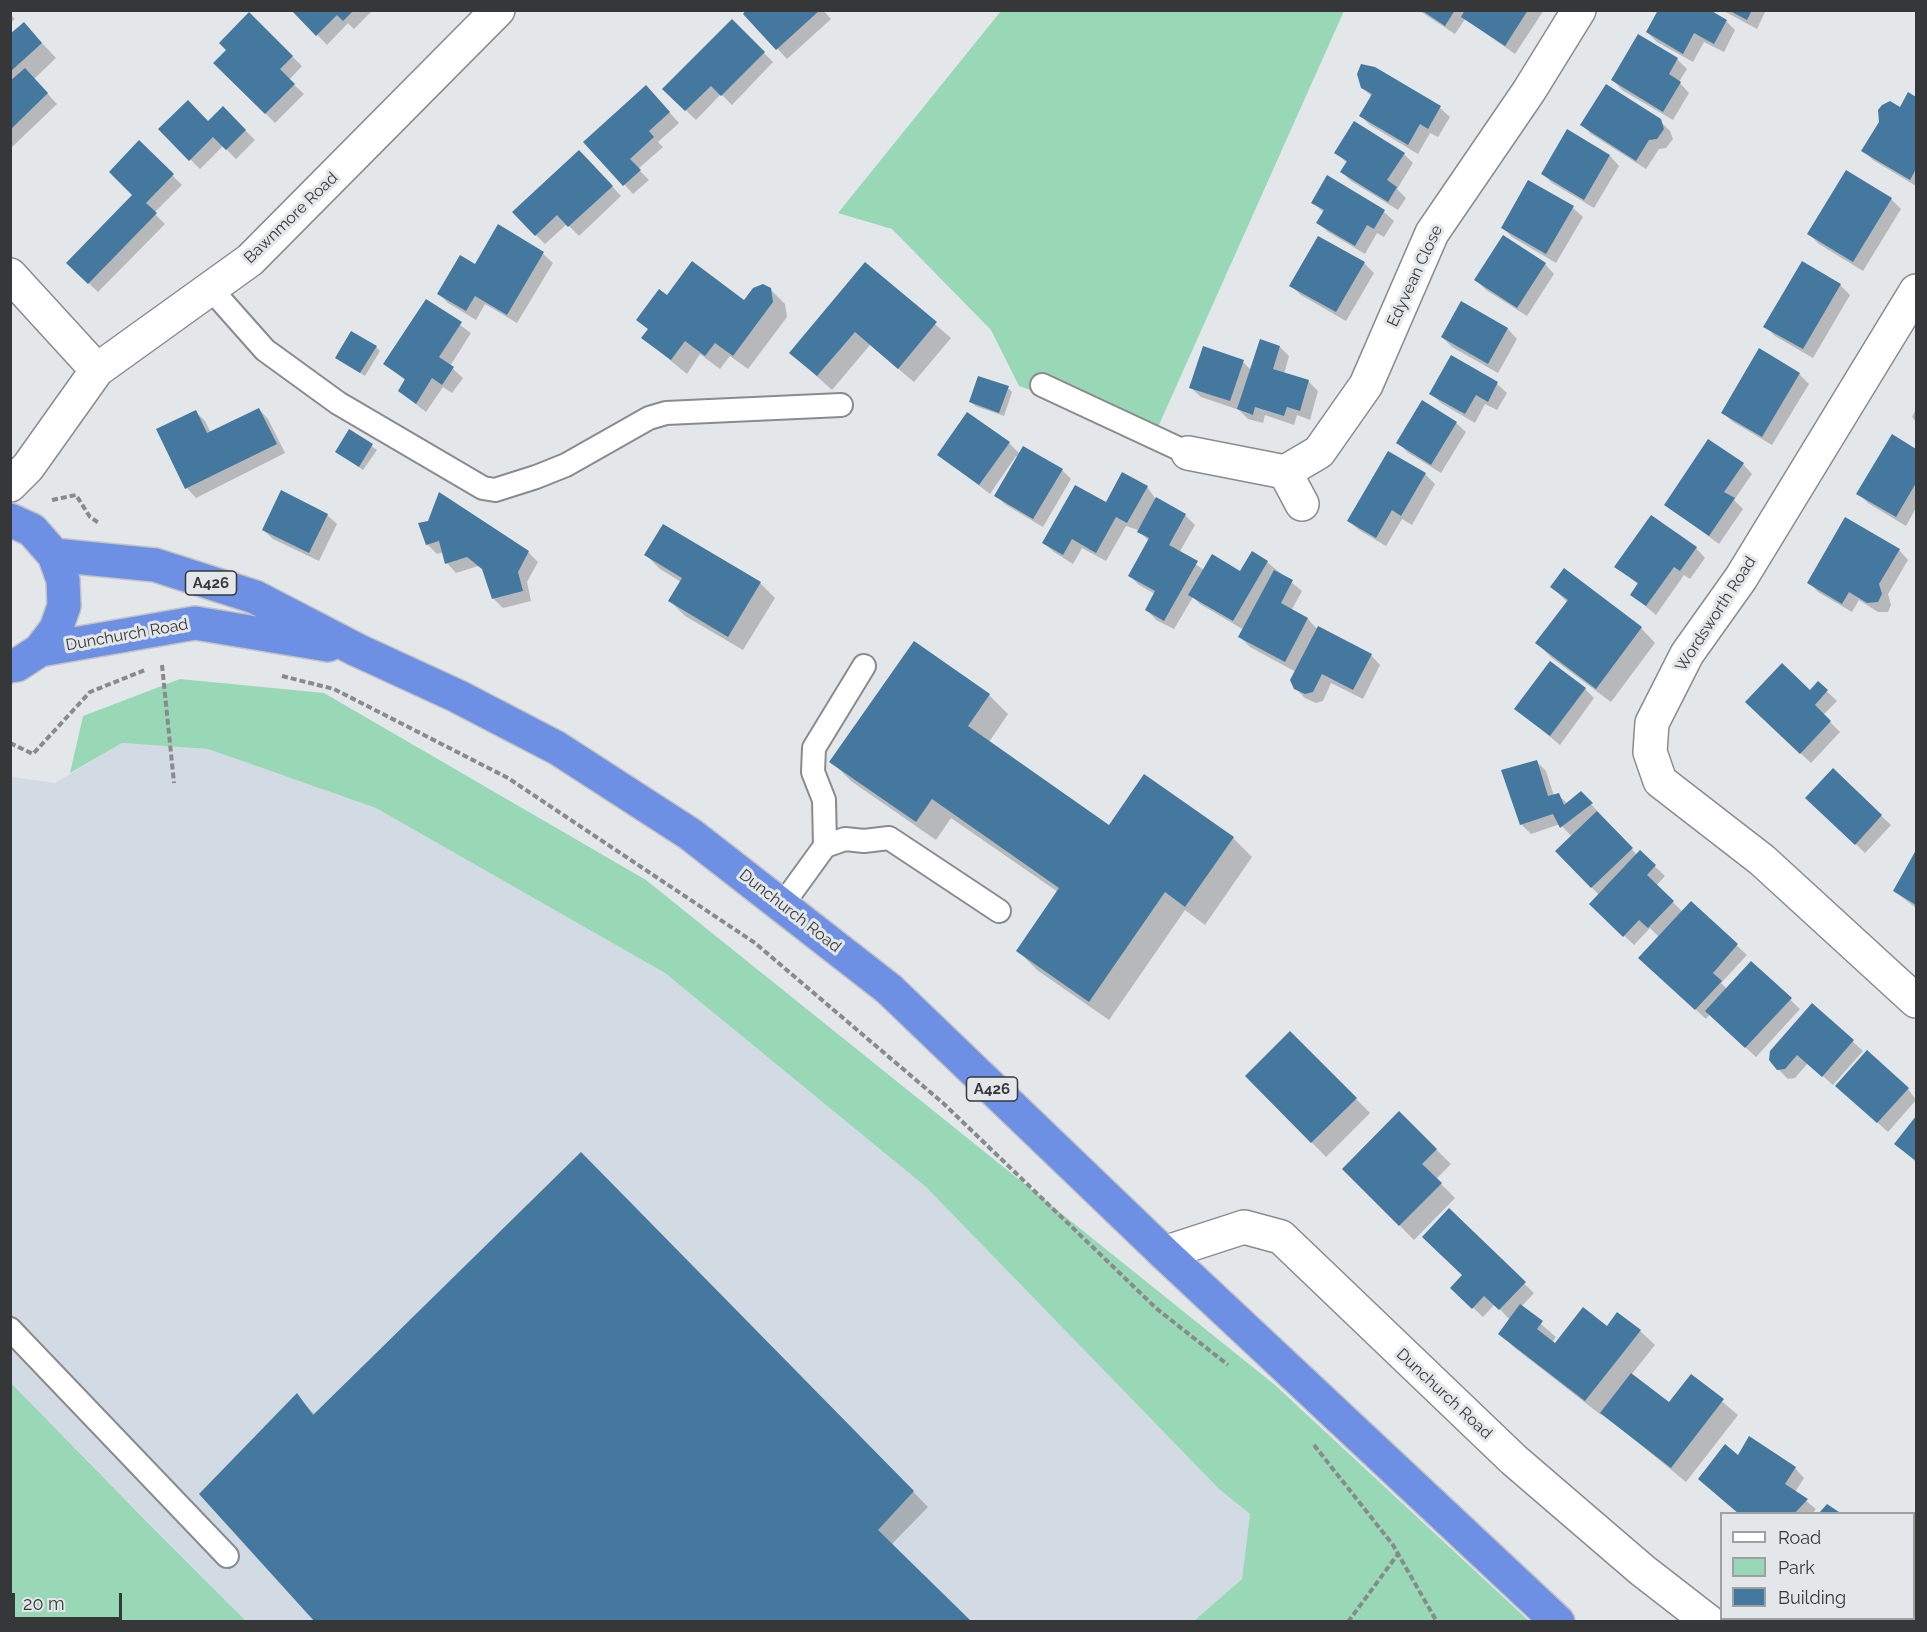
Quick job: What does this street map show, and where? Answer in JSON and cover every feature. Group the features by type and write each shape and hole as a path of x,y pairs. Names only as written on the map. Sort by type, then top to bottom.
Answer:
{"highway":[{"name":"Dunchurch Road","path":"20,664 56,629 64,606 63,580 54,555 21,500"},
{"name":"Dunchurch Road","path":"54,555 155,565 255,597 357,650 457,696 556,748 690,834 783,904 889,989 1164,1253 1558,1622"},
{"name":"Dunchurch Road","path":"20,664 195,623 357,650"}],"street":[{"name":"Bawnmore Road","path":"21,500 97,370 250,260 498,10"},
{"name":"Edyvean Close","path":"1285,472 1319,452 1366,385 1432,233 1530,91 1579,10"},
{"path":"10,275 97,370"},
{"name":"Wordsworth Road","path":"1917,291 1741,578 1687,654 1652,723 1650,752 1660,781 1762,860 1917,1001"},
{"path":"1188,453 1285,472 1302,504"},
{"name":"Dunchurch Road","path":"1164,1253 1244,1227 1281,1237 1514,1460 1642,1570 1709,1622"}],"lane":[{"path":"210,288 265,350 338,403 382,426 483,488 495,490 567,465 649,417 666,413 842,405"},
{"path":"1042,385 1188,453"},
{"path":"825,846 824,800 813,772 814,748 864,666"},
{"path":"783,904 825,846 845,839 864,841 889,838 999,911"},
{"path":"10,1329 226,1556"}],"path":[{"path":"21,500 51,500 76,495 90,517 105,526"},
{"path":"10,743 33,754 90,692 171,660"},
{"path":"162,664 174,783"},
{"path":"278,675 334,688 508,778 755,943 943,1103 1156,1309 1232,1368"},
{"path":"1309,1438 1398,1554 1437,1622"},
{"path":"1348,1622 1398,1554"}],"shaded area":[{"path":"122,743 208,749 376,808 665,973 926,1187 1219,1489 1250,1514 1242,1579 1194,1622 246,1621 11,1383 11,777 55,783"}],"green space":[{"path":"1001,11 1344,11 1154,436 1019,386 991,330 892,229 838,213"},
{"path":"180,679 324,693 646,880 1275,1385 1529,1621 1194,1621 1242,1579 1250,1514 1219,1489 926,1187 665,973 376,808 208,749 122,743 70,773 83,716"},
{"path":"11,1383 157,1532 246,1621 11,1621"}],"building":[{"path":"291,10 354,10 343,21 337,15 316,36"},
{"path":"746,10 820,10 776,50 743,14"},
{"path":"1421,10 1455,10 1445,26"},
{"path":"1465,10 1528,10 1505,46 1461,17"},
{"path":"1658,10 1710,10 1727,20 1714,44 1694,33 1683,54 1646,32"},
{"path":"1728,10 1752,10 1747,20"},
{"path":"249,12 293,56 280,69 295,84 265,114 213,63 226,50 219,43"},
{"path":"732,19 765,52 721,96 711,86 685,111 662,89"},
{"path":"24,22 42,43 10,72 10,34"},
{"path":"1638,34 1678,58 1669,74 1681,82 1663,112 1611,80"},
{"path":"1361,64 1375,67 1441,106 1428,129 1420,124 1408,145 1359,116 1372,94 1361,88 1357,74"},
{"path":"25,68 48,93 10,130 10,81"},
{"path":"1606,84 1661,119 1664,129 1657,139 1649,140 1636,161 1580,125"},
{"path":"646,85 670,112 649,131 654,137 630,159 641,170 623,186 583,142"},
{"path":"1908,92 1916,97 1916,169 1910,180 1861,151 1879,122 1878,110 1890,101 1900,107"},
{"path":"188,100 208,121 223,106 246,130 226,150 213,137 189,161 158,129"},
{"path":"1354,121 1405,153 1387,180 1397,187 1388,202 1340,172 1347,161 1334,153"},
{"path":"1567,129 1610,155 1584,200 1541,174"},
{"path":"139,140 174,174 146,203 157,213 88,284 66,263 132,195 109,172"},
{"path":"579,150 613,186 568,227 557,215 535,236 512,212"},
{"path":"1846,170 1892,198 1853,262 1807,234"},
{"path":"1327,175 1385,210 1374,229 1367,225 1355,246 1316,223 1324,210 1311,203"},
{"path":"1528,180 1574,206 1546,254 1501,228"},
{"path":"498,224 544,252 507,315 475,296 466,311 437,294 460,255 475,264"},
{"path":"1503,235 1546,263 1517,308 1474,280"},
{"path":"1318,236 1365,262 1336,312 1289,286"},
{"path":"692,261 744,300 753,288 763,284 771,288 773,302 733,356 715,343 705,356 685,341 671,360 641,338 648,329 636,320 659,289 667,295"},
{"path":"1802,261 1841,284 1803,349 1763,327"},
{"path":"865,262 937,322 898,369 855,332 817,376 789,353"},
{"path":"426,299 462,322 439,357 454,367 442,385 432,378 416,404 398,391 405,379 383,364"},
{"path":"1461,301 1508,328 1488,364 1441,337"},
{"path":"351,331 377,346 360,373 335,358"},
{"path":"1260,339 1280,346 1273,369 1309,380 1300,411 1287,407 1284,416 1255,407 1253,415 1237,409"},
{"path":"1203,346 1244,360 1230,401 1189,388"},
{"path":"1759,348 1800,373 1762,437 1721,413"},
{"path":"1451,355 1498,382 1488,402 1476,395 1465,414 1429,394"},
{"path":"978,376 1009,386 999,413 969,402"},
{"path":"1422,400 1457,422 1431,465 1396,443"},
{"path":"259,408 277,444 185,489 156,429 196,410 207,433"},
{"path":"967,412 1010,442 979,485 937,455"},
{"path":"349,429 373,444 359,467 335,452"},
{"path":"1892,434 1916,449 1916,483 1896,517 1856,494"},
{"path":"1708,439 1744,463 1724,492 1735,498 1709,536 1664,505"},
{"path":"1023,446 1063,469 1033,519 994,496"},
{"path":"1388,451 1426,473 1401,516 1392,510 1376,538 1347,521"},
{"path":"1122,472 1148,486 1127,523 1116,517 1096,553 1072,539 1063,555 1042,543 1075,485 1106,502"},
{"path":"281,490 328,514 309,553 262,530"},
{"path":"439,492 529,551 518,572 523,591 492,599 482,569 467,557 445,564 439,541 426,545 418,523 428,521"},
{"path":"1156,497 1186,514 1169,545 1198,561 1164,621 1145,610 1155,591 1128,576 1149,538 1137,532"},
{"path":"1651,515 1697,547 1680,571 1674,567 1646,606 1630,595 1638,583 1614,567"},
{"path":"1845,517 1900,549 1879,584 1882,594 1878,602 1867,603 1849,592 1842,604 1807,583"},
{"path":"663,524 761,582 728,637 668,601 682,578 644,555"},
{"path":"1252,551 1268,561 1233,621 1188,595 1212,554 1240,571"},
{"path":"1564,568 1642,627 1596,689 1535,643 1568,600 1550,587"},
{"path":"1274,570 1293,580 1281,603 1308,618 1285,662 1238,637"},
{"path":"1318,626 1372,654 1353,690 1322,674 1313,692 1305,694 1294,689 1290,680"},
{"path":"914,641 990,694 968,726 1109,825 1144,774 1234,837 1185,907 1165,892 1089,1002 1016,951 1059,888 932,799 916,822 829,762"},
{"path":"1550,661 1586,688 1550,736 1514,709"},
{"path":"1782,663 1810,690 1818,681 1828,690 1815,705 1831,721 1800,754 1745,702"},
{"path":"1537,760 1548,796 1559,793 1564,805 1581,791 1593,803 1560,828 1553,814 1520,825 1501,770"},
{"path":"1833,768 1882,815 1855,845 1805,798"},
{"path":"1597,811 1633,848 1591,888 1555,851"},
{"path":"1640,850 1656,865 1647,875 1674,901 1648,928 1639,920 1623,937 1589,904"},
{"path":"1916,850 1916,905 1893,891"},
{"path":"1691,901 1738,944 1713,973 1722,981 1695,1010 1638,958"},
{"path":"1751,961 1792,998 1745,1048 1705,1011"},
{"path":"1812,1003 1854,1040 1822,1077 1797,1055 1785,1069 1777,1070 1769,1060 1770,1051"},
{"path":"1290,1031 1357,1098 1311,1143 1245,1076"},
{"path":"1867,1050 1909,1088 1877,1123 1835,1086"},
{"path":"1399,1111 1437,1149 1422,1164 1442,1183 1399,1226 1342,1169"},
{"path":"1916,1116 1916,1161 1894,1144"},
{"path":"581,1152 914,1491 878,1530 972,1622 315,1622 199,1494 297,1393 313,1415"},
{"path":"1449,1208 1526,1282 1499,1310 1484,1296 1472,1309 1450,1288 1462,1275 1422,1237"},
{"path":"1520,1304 1543,1321 1537,1329 1555,1343 1583,1307 1607,1326 1617,1312 1641,1330 1585,1401 1498,1334"},
{"path":"1631,1373 1669,1402 1691,1374 1724,1399 1671,1468 1600,1413"},
{"path":"1749,1436 1796,1467 1785,1484 1808,1499 1796,1512 1737,1512 1698,1479 1725,1444 1738,1455"},
{"path":"1827,1504 1839,1512 1820,1512"},
{"path":"1915,1577 1916,1622 1879,1622 1877,1620 1915,1620"}]}
